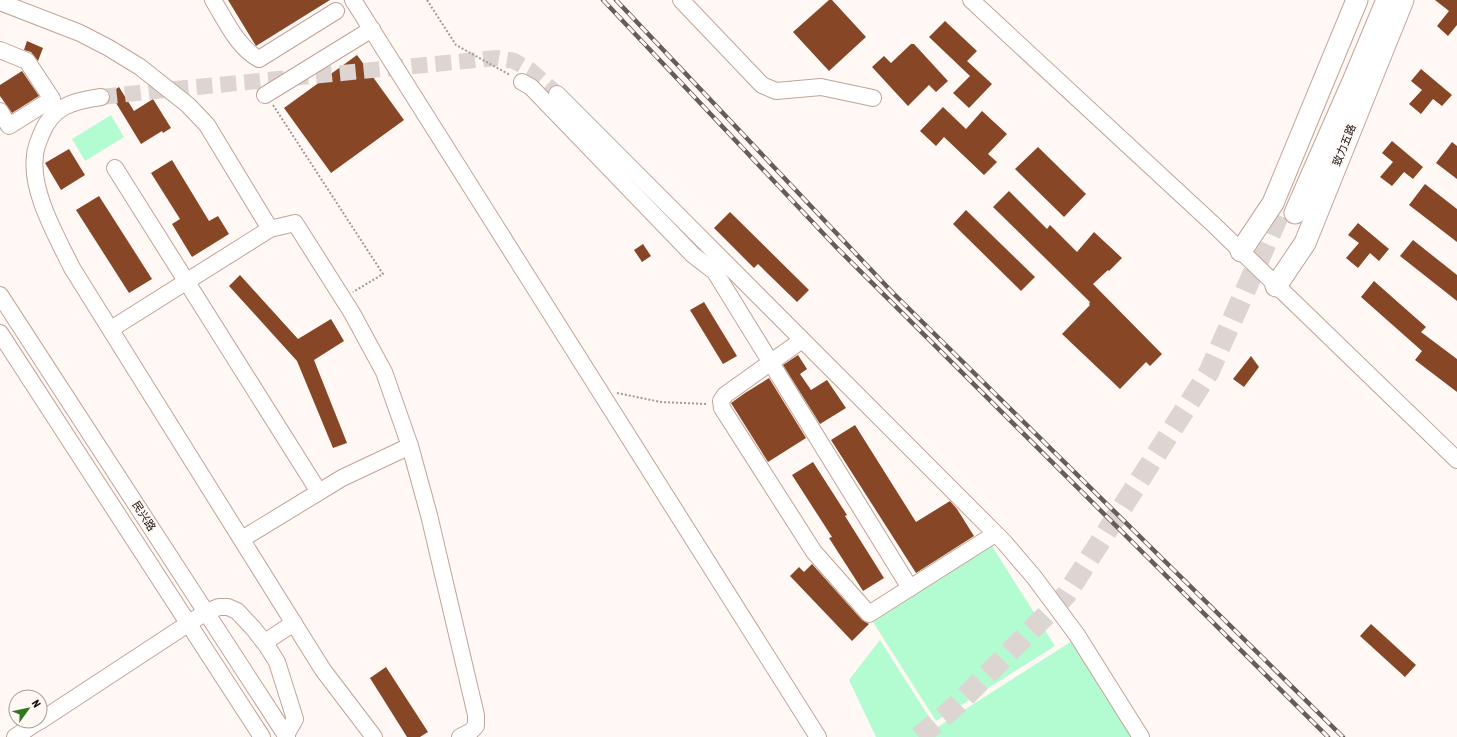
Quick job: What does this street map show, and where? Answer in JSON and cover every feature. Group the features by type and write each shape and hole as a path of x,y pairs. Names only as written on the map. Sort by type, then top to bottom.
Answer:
{"main road":[{"name":"致力五路","path":"1276,286 1304,243 1291,212 1356,0"},
{"path":"1291,212 1372,0"},
{"path":"1291,212 1354,79 1387,0"},
{"name":"致力五路","path":"1241,251 1291,212 1403,0"}],"street":[{"path":"212,0 242,47 259,59 336,11"},
{"path":"353,0 818,737"},
{"path":"681,0 762,85 776,91 821,87 873,98"},
{"path":"971,0 1241,251 1457,460"},
{"path":"0,2 80,33 109,48 140,67 188,105 207,125 270,229"},
{"path":"265,95 372,29"},
{"path":"0,50 27,61 52,99 9,126 0,111"},
{"path":"522,82 531,87 694,255 719,267 772,363 910,588"},
{"path":"557,94 719,267 802,340 995,534 1034,577 1077,635 1141,737"},
{"path":"101,97 81,100 59,110 47,122 38,143 34,156 34,171 39,196 50,223 72,268 323,670 374,737"},
{"path":"116,168 319,492"},
{"path":"111,329 270,229 296,223 343,299 384,372 410,446 429,515 476,715 476,726 470,732 460,737"},
{"name":"民兴路","path":"0,296 286,736"},
{"name":"民兴路","path":"0,333 262,737"},
{"path":"802,340 725,396 721,402 722,408 814,552 869,614 995,534"},
{"path":"242,539 342,478 410,446"},
{"path":"48,716 206,612 228,607 237,611 253,628 265,642 277,662 296,719 286,736"},
{"path":"265,642 294,622"},
{"path":"15,737 28,729"}],"path":[{"path":"427,0 456,45 522,82"},
{"path":"265,95 279,114 383,274 343,299"},
{"path":"599,390 627,394 660,402 708,404 721,402"}],"green space":[{"path":"111,115 124,137 85,161 72,139"},
{"path":"992,546 1055,646 936,721 873,622"},
{"path":"880,640 936,728 1072,641 1132,737 876,737 849,680"}],"building":[{"path":"228,0 330,0 256,46"},
{"path":"829,0 832,0 866,37 829,71 793,32"},
{"path":"1435,0 1457,0 1457,25 1448,36 1437,26 1449,11"},
{"path":"945,21 977,51 967,61 992,84 969,108 953,93 970,76 929,37"},
{"path":"27,41 43,48 38,61 31,52 24,50"},
{"path":"911,44 914,44 948,81 936,92 929,85 908,106 872,67 884,56 891,63"},
{"path":"357,55 404,120 331,173 284,108"},
{"path":"1421,69 1452,95 1442,106 1433,99 1421,114 1409,104 1422,90 1411,81"},
{"path":"22,71 39,96 12,113 0,96 0,85"},
{"path":"119,87 134,111 153,99 171,128 163,133 162,131 141,144 110,93"},
{"path":"943,107 966,129 982,111 1007,134 988,154 997,162 984,175 944,137 936,146 920,131"},
{"path":"1392,141 1423,167 1413,179 1404,172 1392,186 1380,177 1393,162 1382,153"},
{"path":"1452,142 1457,146 1457,179 1436,163"},
{"path":"1038,147 1086,194 1064,217 1015,169"},
{"path":"69,149 85,175 61,190 45,163"},
{"path":"172,160 209,221 218,216 229,234 192,257 172,224 180,219 151,173"},
{"path":"1425,184 1457,209 1457,242 1409,205"},
{"path":"1009,191 1047,229 1050,225 1077,252 1094,232 1122,258 1093,284 1162,354 1150,366 1146,362 1120,389 1062,334 1090,305 1090,302 993,207"},
{"path":"99,196 152,279 129,293 76,210"},
{"path":"966,210 1035,277 1021,291 953,224"},
{"path":"730,212 809,290 797,302 758,264 754,268 714,228"},
{"path":"1358,223 1389,249 1379,261 1370,253 1358,268 1346,258 1359,243 1348,235"},
{"path":"1413,240 1457,275 1457,301 1400,256"},
{"path":"643,244 651,256 642,262 634,250"},
{"path":"240,275 298,339 331,319 344,341 314,360 347,443 333,448 297,361 229,286"},
{"path":"1374,281 1426,327 1421,332 1457,359 1457,392 1415,360 1422,351 1361,297"},
{"path":"704,302 737,356 723,364 690,310"},
{"path":"798,355 807,369 800,374 811,390 827,380 846,408 820,424 783,365"},
{"path":"1251,356 1259,367 1244,387 1233,379"},
{"path":"769,378 806,438 768,462 731,403"},
{"path":"855,425 916,522 950,501 957,509 974,536 916,573 831,440"},
{"path":"813,462 847,515 845,516 884,578 863,591 829,538 832,537 792,475"},
{"path":"812,564 862,620 869,624 852,641 790,576 799,567 804,572"},
{"path":"1371,624 1416,665 1405,677 1360,636"},
{"path":"386,667 428,732 420,737 407,737 370,678"}],"tunnel":[{"path":"101,97 497,58 514,61 530,70 557,94"},
{"path":"919,737 958,704 1066,595 1209,372 1282,208"}],"railway":[{"path":"603,0 836,247 1328,737"},
{"path":"616,0 893,293 1343,737"}]}
